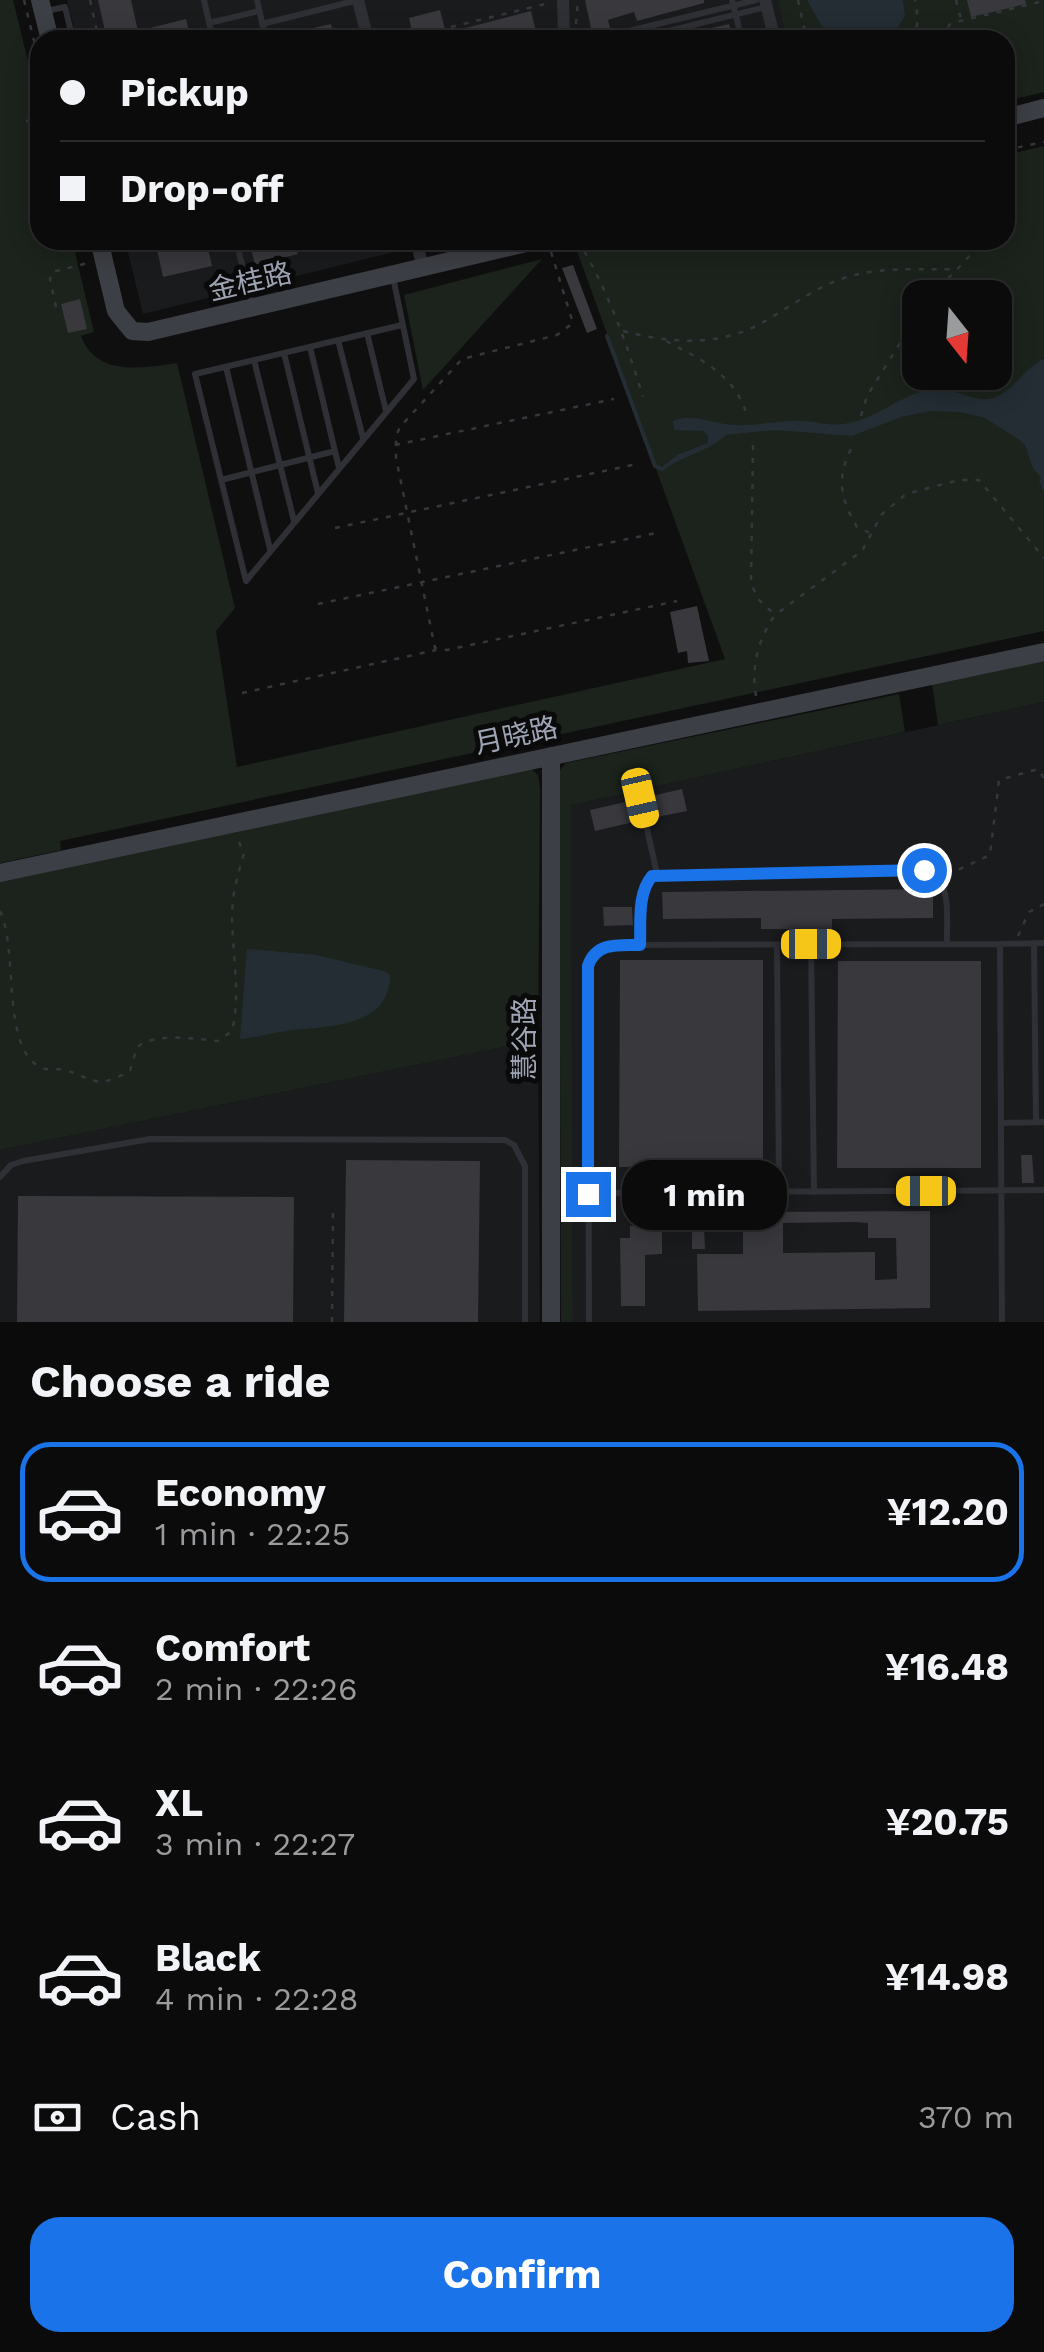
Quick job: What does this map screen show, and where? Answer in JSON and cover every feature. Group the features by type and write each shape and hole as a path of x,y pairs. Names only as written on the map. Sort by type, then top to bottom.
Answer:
{"street":[{"path":"358,0 366,30"},
{"path":"561,0 563,30"},
{"path":"763,2 772,30"},
{"path":"47,6 56,30"},
{"path":"1015,115 1044,108"},
{"path":"1015,125 1044,118"},
{"path":"101,250 116,311 132,332 147,329"},
{"path":"110,250 125,310 147,329"},
{"path":"418,250 422,264"},
{"name":"金桂路","path":"147,329 468,250"},
{"name":"金桂路","path":"252,304 392,276 422,264 512,250"},
{"name":"月晓路","path":"0,873 1044,652"},
{"name":"慧谷路","path":"551,756 551,1322"}],"lane":[{"path":"204,0 211,30"},
{"path":"257,0 264,30"},
{"path":"262,24 358,0"},
{"path":"635,30 763,2"},
{"path":"663,30 763,2"},
{"path":"47,6 65,7 71,30"},
{"path":"209,23 259,11"},
{"path":"238,250 252,304"},
{"path":"392,276 414,380 246,580 195,374 402,324"},
{"path":"367,333 386,412"},
{"path":"338,340 364,440"},
{"path":"310,346 339,469"},
{"path":"284,353 318,494"},
{"path":"254,360 294,522"},
{"path":"226,367 270,550"},
{"path":"221,480 335,451"},
{"path":"640,798 657,874"},
{"path":"640,945 645,884 657,874 924,870 940,878 946,900 947,944"},
{"path":"1001,1123 1040,1122 1034,943"},
{"path":"589,1322 588,966 592,955 602,948 640,945 1044,943"},
{"path":"778,944 779,1192"},
{"path":"811,944 814,1192"},
{"path":"1000,944 1002,1322"},
{"path":"0,1177 11,1164 139,1140 504,1140 514,1145 524,1166 525,1322"},
{"path":"588,1194 1044,1190"}],"path":[{"path":"24,0 31,30"},
{"path":"90,0 97,30"},
{"path":"451,27 561,0"},
{"path":"798,0 805,30"},
{"path":"915,0 917,30"},
{"path":"956,0 961,20"},
{"path":"947,30 948,25 961,20 1043,1"},
{"path":"26,122 30,121"},
{"path":"1015,159 1015,148 1044,142"},
{"path":"438,650 395,445 400,427 462,359 556,335 572,323 546,250"},
{"path":"584,250 605,286 643,397"},
{"path":"947,280 974,250"},
{"path":"56,308 52,272 89,263"},
{"path":"623,331 665,340 721,338 742,332 818,288 844,278 894,268 957,269"},
{"path":"665,340 733,384 748,419"},
{"path":"861,416 867,396 902,340"},
{"path":"395,445 614,399"},
{"path":"752,445 751,584 758,599 775,615"},
{"path":"851,449 844,463 840,490 857,526 872,533"},
{"path":"335,528 637,464"},
{"path":"760,712 752,674 768,625 775,615 862,551 882,514 906,494 960,480 979,480 1044,558"},
{"path":"318,604 656,533"},
{"path":"242,693 677,601"},
{"path":"940,878 990,856 999,780 1038,769 1044,778"},
{"path":"0,911 10,946 9,1009 18,1039 37,1066 65,1070 84,1080 105,1081 130,1071 137,1048 146,1042 222,1040 232,1032 234,1023 236,943 232,916 236,872 244,853 242,842 222,826"},
{"path":"1015,943 1029,912 1044,904"},
{"path":"332,1322 333,1212"}],"shaded area":[{"path":"0,0 13,0 30,69 30,250 74,250 94,332 81,336 98,358 122,367 177,363 235,608 216,631 237,767 725,659 577,251 1015,250 1015,153 1044,146 1044,631 60,841 61,850 0,863"},
{"path":"67,0 1044,0 1044,92 1015,99 1015,30 74,30"},
{"path":"778,0 1044,0 1044,92 1015,99 1015,30 785,30"},
{"path":"807,0 903,0 905,16 896,30 826,30"},
{"path":"127,250 402,250 143,314"},
{"path":"542,259 423,390 404,295"},
{"path":"1044,359 1044,491 1025,445 985,418 960,412 931,411 901,417 852,436 775,430 726,435 664,470 661,468 677,455 708,443 703,431 674,430 673,421 696,418 734,425 802,421 842,424 867,418 924,391 948,390 981,399 996,397 1012,390 1031,367"},
{"path":"1044,660 1044,702 938,725 932,683"},
{"path":"899,694 905,732 571,805 573,1322 561,1322 559,771 566,763"},
{"path":"1044,702 1044,1322 573,1322 570,805"},
{"path":"527,765 538,775 540,788 538,1040 0,1150 0,877"},
{"path":"247,949 316,955 384,971 390,975 387,994 378,1007 350,1022 240,1039"},
{"path":"538,1040 540,1322 0,1322 0,1150"}],"building":[{"path":"98,0 131,0 138,30 105,30"},
{"path":"585,0 704,0 637,21 634,12 608,20 610,28 591,30"},
{"path":"967,0 1025,0 1026,4 971,17"},
{"path":"440,10 445,30 412,30 409,18"},
{"path":"531,11 536,30 458,30"},
{"path":"186,19 189,30 142,30"},
{"path":"331,24 332,30 304,30"},
{"path":"729,24 730,30 704,30"},
{"path":"157,250 208,250 212,266 163,277"},
{"path":"251,250 297,250 298,254 255,265"},
{"path":"573,265 597,329 587,333 562,268"},
{"path":"80,299 87,329 68,333 61,304"},
{"path":"697,606 709,661 688,663 687,651 678,653 670,612"},
{"path":"682,789 687,811 652,818 647,797"},
{"path":"634,800 638,821 595,831 590,810"},
{"path":"933,889 933,918 832,919 832,929 761,929 761,918 663,919 662,892"},
{"path":"603,907 632,907 633,925 604,926"},
{"path":"620,960 763,960 763,1167 619,1167"},
{"path":"838,961 981,961 981,1168 837,1168"},
{"path":"1021,1155 1032,1155 1034,1183 1022,1183"},
{"path":"346,1160 480,1161 478,1322 344,1322"},
{"path":"18,1196 294,1197 293,1322 17,1322"},
{"path":"695,1205 711,1205 711,1212 716,1212 717,1224 704,1224 705,1249 692,1249"},
{"path":"930,1211 930,1308 698,1311 697,1254 743,1254 743,1212","holes":["783,1223 868,1223 868,1238 896,1238 897,1279 875,1280 875,1252 783,1253"]},
{"path":"649,1213 662,1213 662,1254 645,1255 645,1306 621,1306 620,1238 630,1238 630,1226 649,1225"}],"waterway":[{"path":"607,336 655,466 662,469"}],"route":[{"path":"588,1194 588,966 592,955 602,948 640,945 642,896 652,876 924,870"}]}
